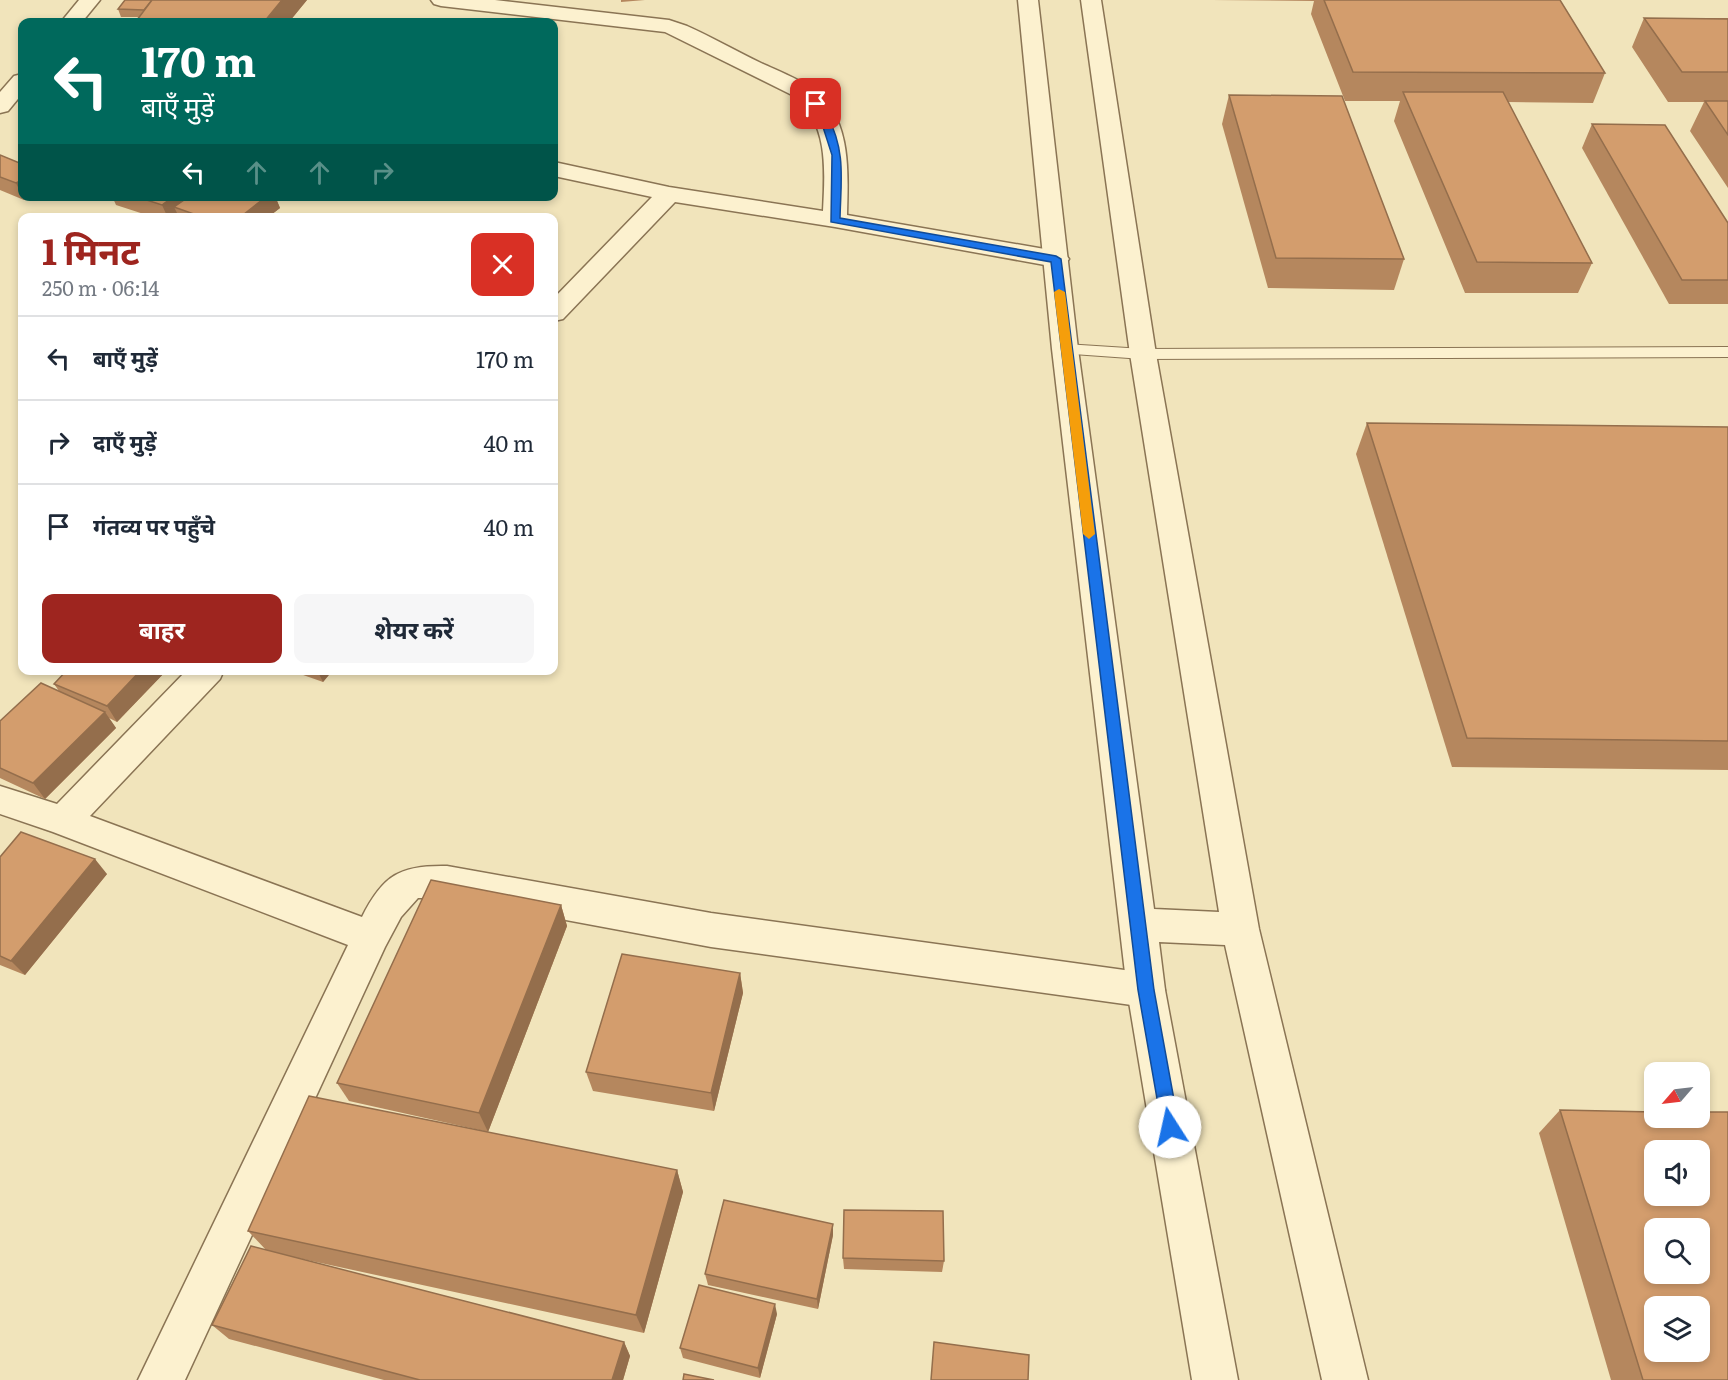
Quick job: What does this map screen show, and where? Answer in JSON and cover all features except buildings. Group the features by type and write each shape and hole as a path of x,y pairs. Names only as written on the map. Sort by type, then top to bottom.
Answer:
{"street":[{"path":"74,18 90,0"},
{"path":"441,0 669,26 689,33 797,89 816,104 828,127 837,155 835,220"},
{"path":"1028,0 1065,349 1146,990 1215,1380"},
{"path":"1090,0 1143,354 1240,929 1345,1380"},
{"path":"0,106 18,86"},
{"path":"558,169 669,194 835,220 1056,259"},
{"path":"558,309 669,194"},
{"path":"63,820 203,675"},
{"path":"0,801 63,820 371,937"},
{"path":"161,1380 371,937 393,897 406,885 416,882 447,882 711,930 1146,990"},
{"path":"1139,925 1240,929"}],"lane":[{"path":"1065,349 1143,354 1728,352"}],"slow traffic":[{"path":"1059,292 1089,534"}],"route":[{"path":"816,104 828,127 837,155 835,220 1056,259 1065,349 1146,990 1170,1127"}]}
